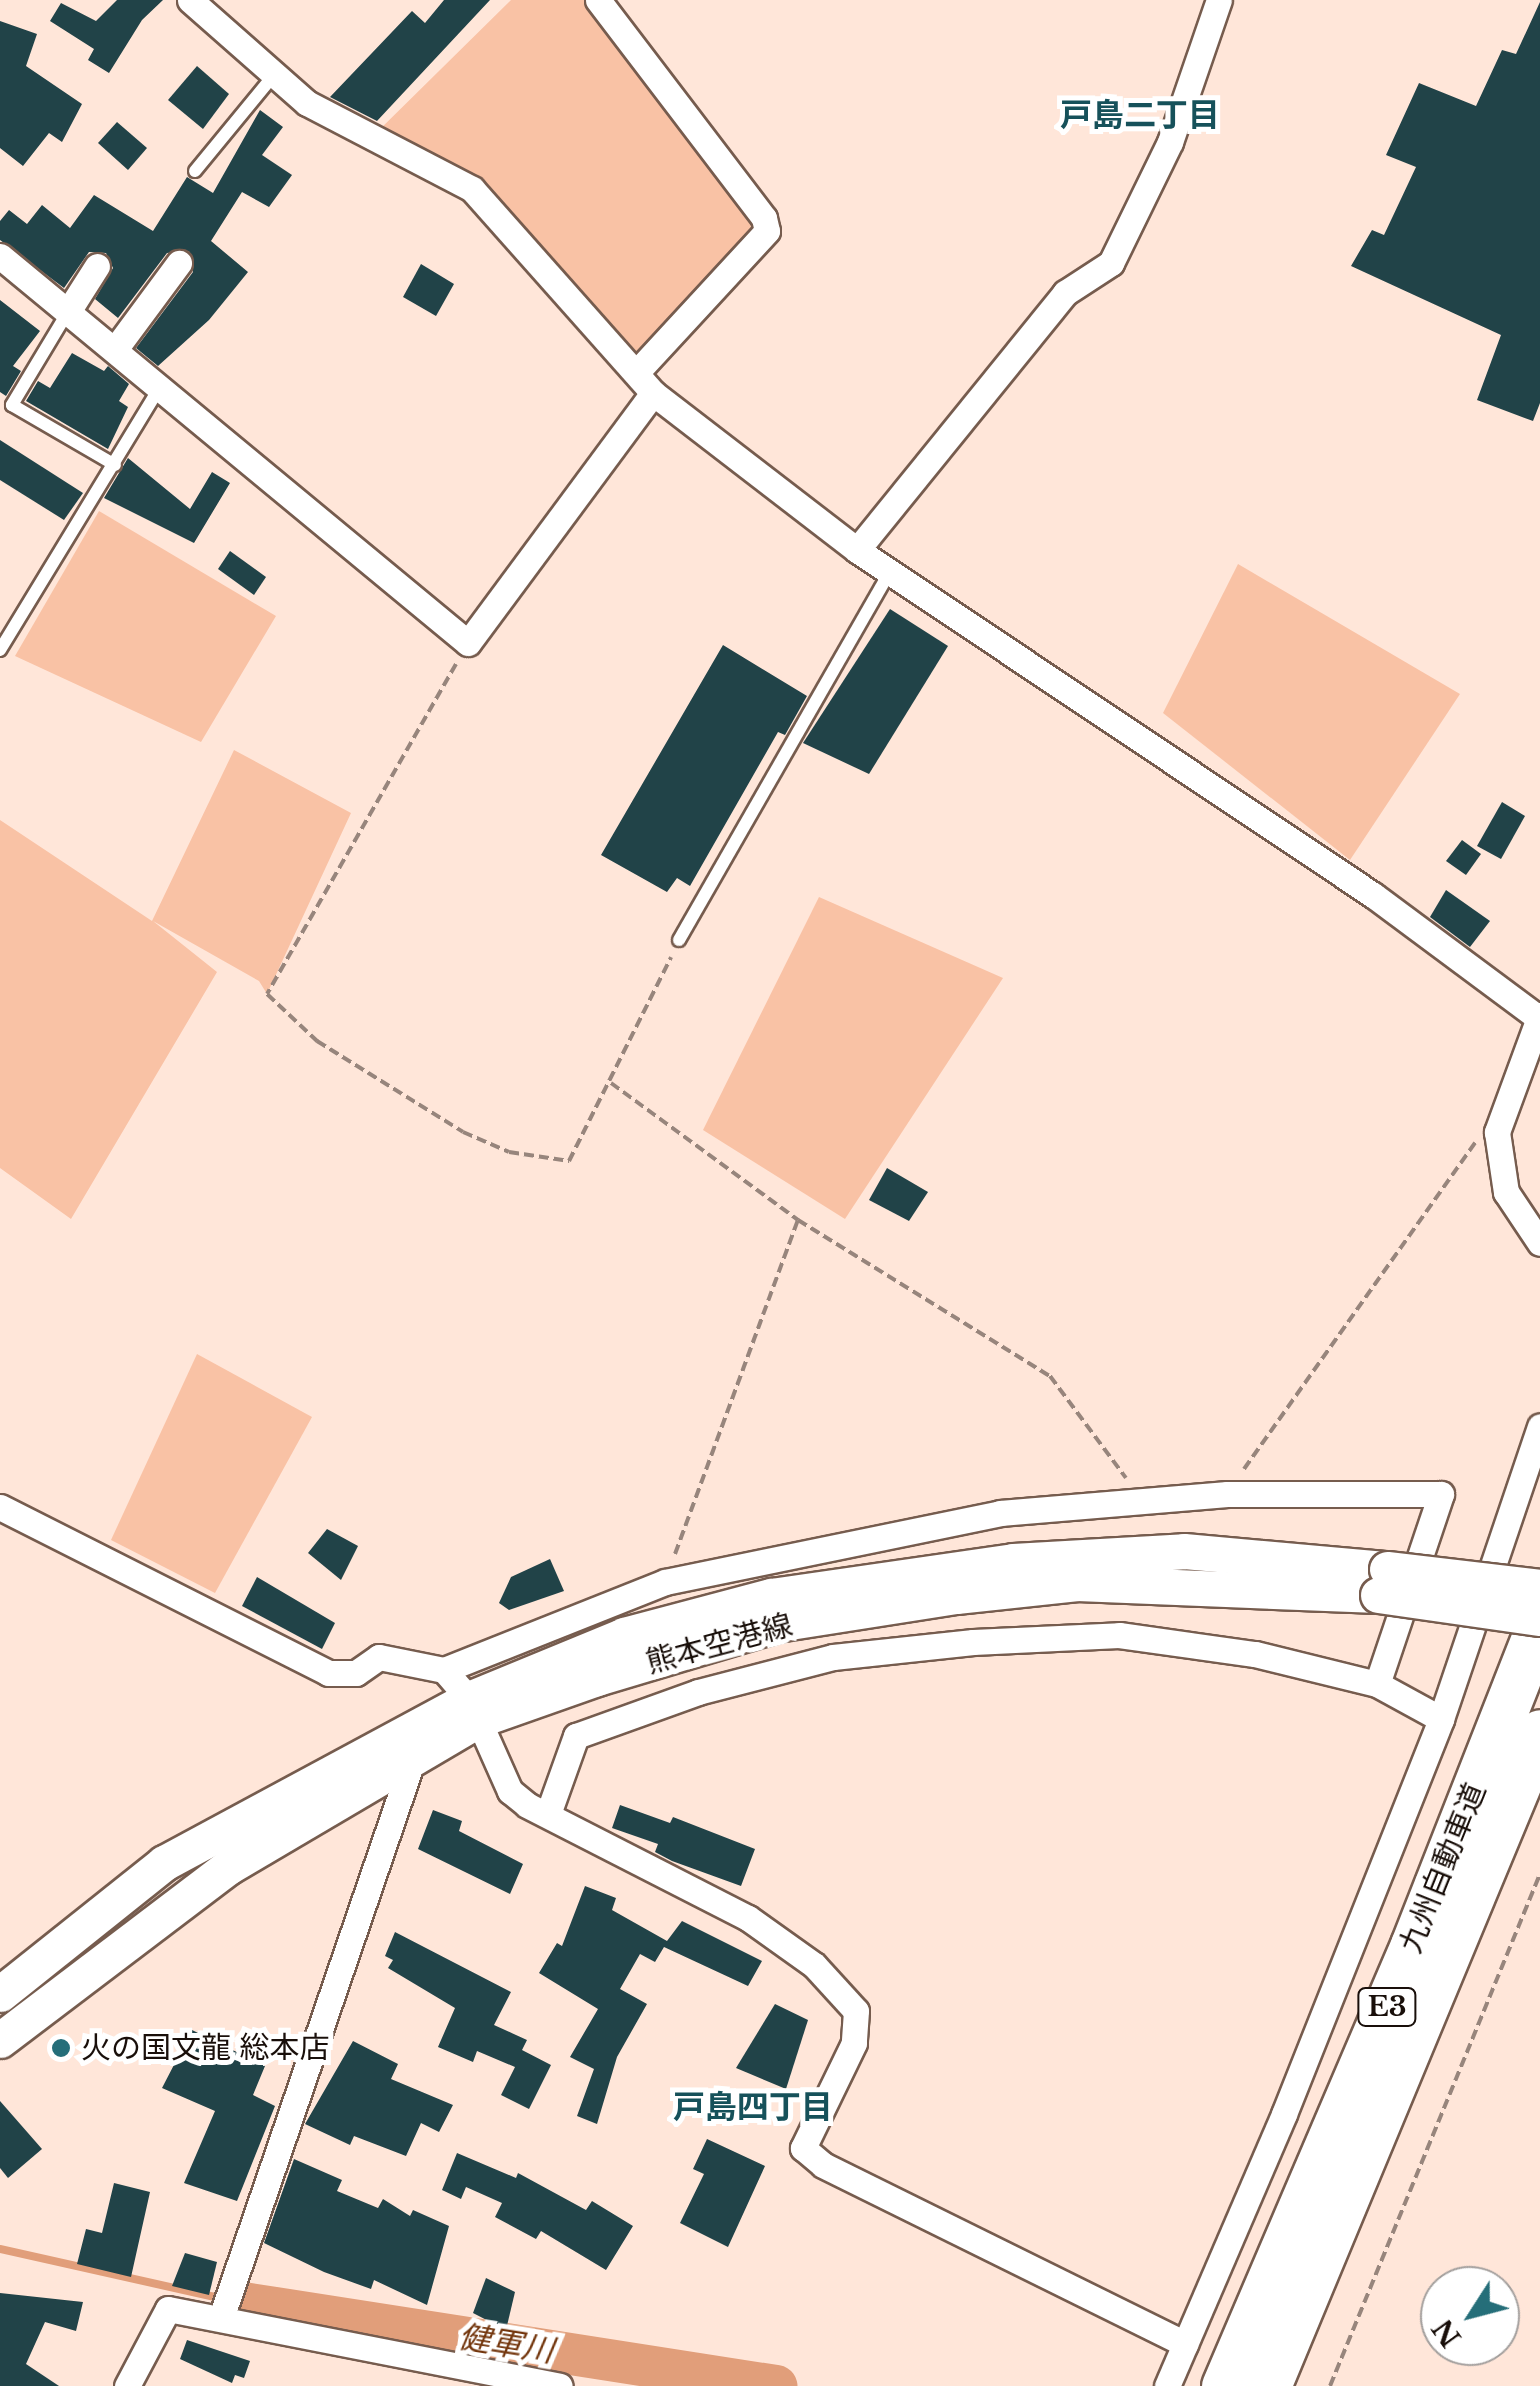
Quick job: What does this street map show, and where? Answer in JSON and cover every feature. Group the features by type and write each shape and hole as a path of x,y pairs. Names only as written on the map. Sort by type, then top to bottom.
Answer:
{"highway":[{"name":"九州自動車道","path":"1224,2386 1413,1945 1540,1621"},
{"name":"九州自動車道","path":"1268,2386 1540,1732"}],"main road":[{"name":"熊本空港線","path":"0,1994 164,1863 624,1635 771,1596 994,1564 1184,1551 1382,1582 1540,1621"},
{"name":"熊本空港線","path":"1382,1582 1540,1587"},
{"name":"熊本空港線","path":"0,2040 228,1867 418,1740"}],"street":[{"path":"190,0 273,76 356,131 472,189 645,383 857,550 1373,896 1539,1017 1497,1132 1506,1192 1540,1243"},
{"path":"0,256 162,385 468,643 645,383 766,231 764,218 598,0"},
{"path":"857,550 1066,294 1111,263 1170,142 1219,0"},
{"path":"116,348 179,263"},
{"path":"69,310 96,266"},
{"path":"1166,2386 1284,2114 1441,1719 1540,1426"},
{"path":"0,1508 328,1673 356,1673 379,1657 444,1670 664,1582 1000,1513 1227,1494 1441,1494 1377,1684"},
{"path":"548,1814 576,1736 698,1692 833,1658 1118,1635 1254,1654 1377,1684 1441,1719"},
{"path":"444,1670 474,1710 510,1791 748,1918 814,1964 856,2011 854,2043 803,2148 823,2165 1184,2344"},
{"path":"221,2318 418,1740"},
{"path":"128,2386 168,2309 559,2386"}],"lane":[{"path":"195,171 273,76"},
{"path":"69,310 12,405 114,465"},
{"path":"0,650 162,385"},
{"path":"679,940 889,574"}],"path":[{"path":"468,643 267,994 294,1024 344,1060 509,1152 570,1160 679,940"},
{"path":"611,1083 798,1220 1050,1376 1143,1500"},
{"path":"1227,1494 1470,1145 1497,1132"},
{"path":"664,1582 798,1220"},
{"path":"1330,2386 1540,1874"}],"shaded area":[{"path":"511,0 598,0 764,218 636,373 472,189 371,138"},
{"path":"99,511 276,616 201,742 15,656"},
{"path":"1238,564 1460,694 1350,860 1163,713"},
{"path":"234,750 351,813 267,994 259,981 153,921 217,972 71,1219 0,1168 0,820 152,921"},
{"path":"819,897 1003,978 845,1219 703,1130"},
{"path":"197,1354 312,1417 215,1593 111,1540"}],"building":[{"path":"117,0 163,0 142,20 109,73 88,60 94,49 50,21 61,3 96,21"},
{"path":"444,0 490,0 377,121 330,97 412,11 425,23"},
{"path":"1540,2 1540,403 1533,421 1477,400 1501,335 1351,266 1372,230 1384,235 1416,167 1386,155 1419,83 1476,106 1502,50 1516,54"},
{"path":"0,21 37,34 26,66 82,104 62,142 49,133 23,166 0,148"},
{"path":"197,66 229,94 203,129 168,100"},
{"path":"260,110 283,127 262,155 292,175 269,207 242,192 211,241 248,272 209,320 158,366 136,348 193,272 189,251 167,253 118,318 95,299 113,268 106,253 89,252 64,288 0,240 0,221 9,210 27,224 42,205 70,228 94,195 153,231 187,177 213,193"},
{"path":"117,122 147,148 128,170 98,143"},
{"path":"421,264 454,284 436,316 403,297"},
{"path":"0,300 40,331 13,366 21,371 6,396 0,392"},
{"path":"72,353 104,371 108,366 129,384 119,401 128,407 108,449 26,401 38,381 50,388"},
{"path":"0,440 83,493 64,520 0,480"},
{"path":"128,458 190,509 212,472 230,483 194,543 104,498"},
{"path":"230,551 266,577 254,595 218,569"},
{"path":"890,609 948,646 869,774 803,743"},
{"path":"723,645 807,696 785,735 778,732 690,886 677,878 667,892 601,855"},
{"path":"1502,802 1525,816 1501,859 1477,846"},
{"path":"1462,840 1481,854 1466,875 1446,861"},
{"path":"1446,890 1490,921 1470,947 1430,917"},
{"path":"887,1168 928,1192 909,1221 869,1200"},
{"path":"327,1529 358,1546 341,1580 308,1553"},
{"path":"550,1559 564,1591 509,1610 499,1603 511,1577"},
{"path":"257,1577 335,1623 322,1649 242,1606"},
{"path":"620,1805 670,1823 673,1817 755,1849 741,1886 672,1861 655,1852 658,1844 612,1828"},
{"path":"433,1810 462,1821 459,1831 523,1864 510,1894 418,1849"},
{"path":"585,1886 616,1898 612,1910 667,1941 682,1921 762,1961 748,1986 664,1947 655,1962 640,1954 620,1989 647,2004 617,2057 597,2124 577,2116 594,2069 570,2057 598,2009 539,1973 557,1943 562,1946"},
{"path":"395,1932 511,1992 494,2025 527,2040 522,2050 551,2065 529,2109 501,2095 515,2067 477,2051 473,2062 438,2047 455,2008 388,1968 393,1960 385,1956"},
{"path":"775,2004 808,2020 786,2089 736,2068"},
{"path":"192,2030 265,2066 253,2095 275,2106 237,2201 184,2183 215,2111 162,2088"},
{"path":"353,2041 398,2064 391,2079 453,2105 439,2132 421,2123 406,2156 354,2136 350,2145 305,2124"},
{"path":"0,2101 42,2149 8,2178 0,2168"},
{"path":"707,2139 765,2166 728,2247 680,2223 704,2174 693,2169"},
{"path":"457,2153 516,2178 518,2173 586,2210 592,2201 633,2226 606,2270 541,2231 536,2239 495,2217 502,2203 466,2187 461,2199 442,2190"},
{"path":"294,2159 342,2180 337,2191 378,2208 383,2199 410,2216 413,2210 449,2226 427,2305 374,2280 371,2289 324,2272 264,2243"},
{"path":"114,2183 150,2192 131,2277 77,2264 86,2229 102,2233"},
{"path":"185,2253 217,2262 209,2295 172,2286"},
{"path":"486,2278 515,2292 506,2330 473,2313"},
{"path":"0,2293 83,2302 76,2331 45,2322 26,2364 59,2386 0,2386"},
{"path":"187,2340 250,2361 244,2378 235,2375 232,2383 180,2359"}],"waterway":[{"path":"0,2249 214,2297"},
{"name":"健軍川","path":"237,2302 776,2386"}],"place":[{"name":"火の国文龍 総本店","path":"61,2048"}],"district":[{"name":"戸島二丁目","path":"1140,115"},
{"name":"戸島四丁目","path":"753,2107"}]}
